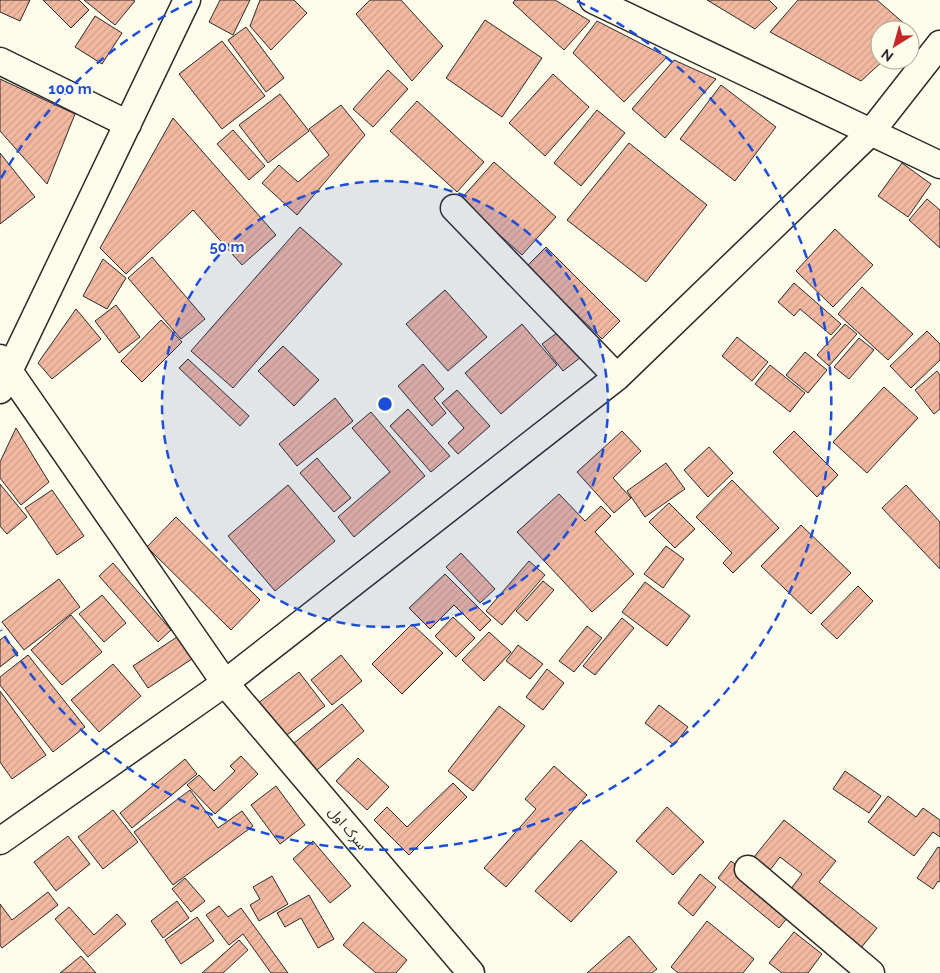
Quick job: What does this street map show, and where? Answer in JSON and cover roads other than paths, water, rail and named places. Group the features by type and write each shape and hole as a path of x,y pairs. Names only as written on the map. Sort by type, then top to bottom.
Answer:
{"street":[{"path":"3,373 128,124 187,0"},
{"path":"594,0 940,164"},
{"path":"0,841 225,683 617,377 871,132 940,44"},
{"path":"0,61 128,124"},
{"path":"454,208 617,377"},
{"name":"سرک اول","path":"3,373 225,683 471,973"},
{"path":"748,869 871,973"}]}
